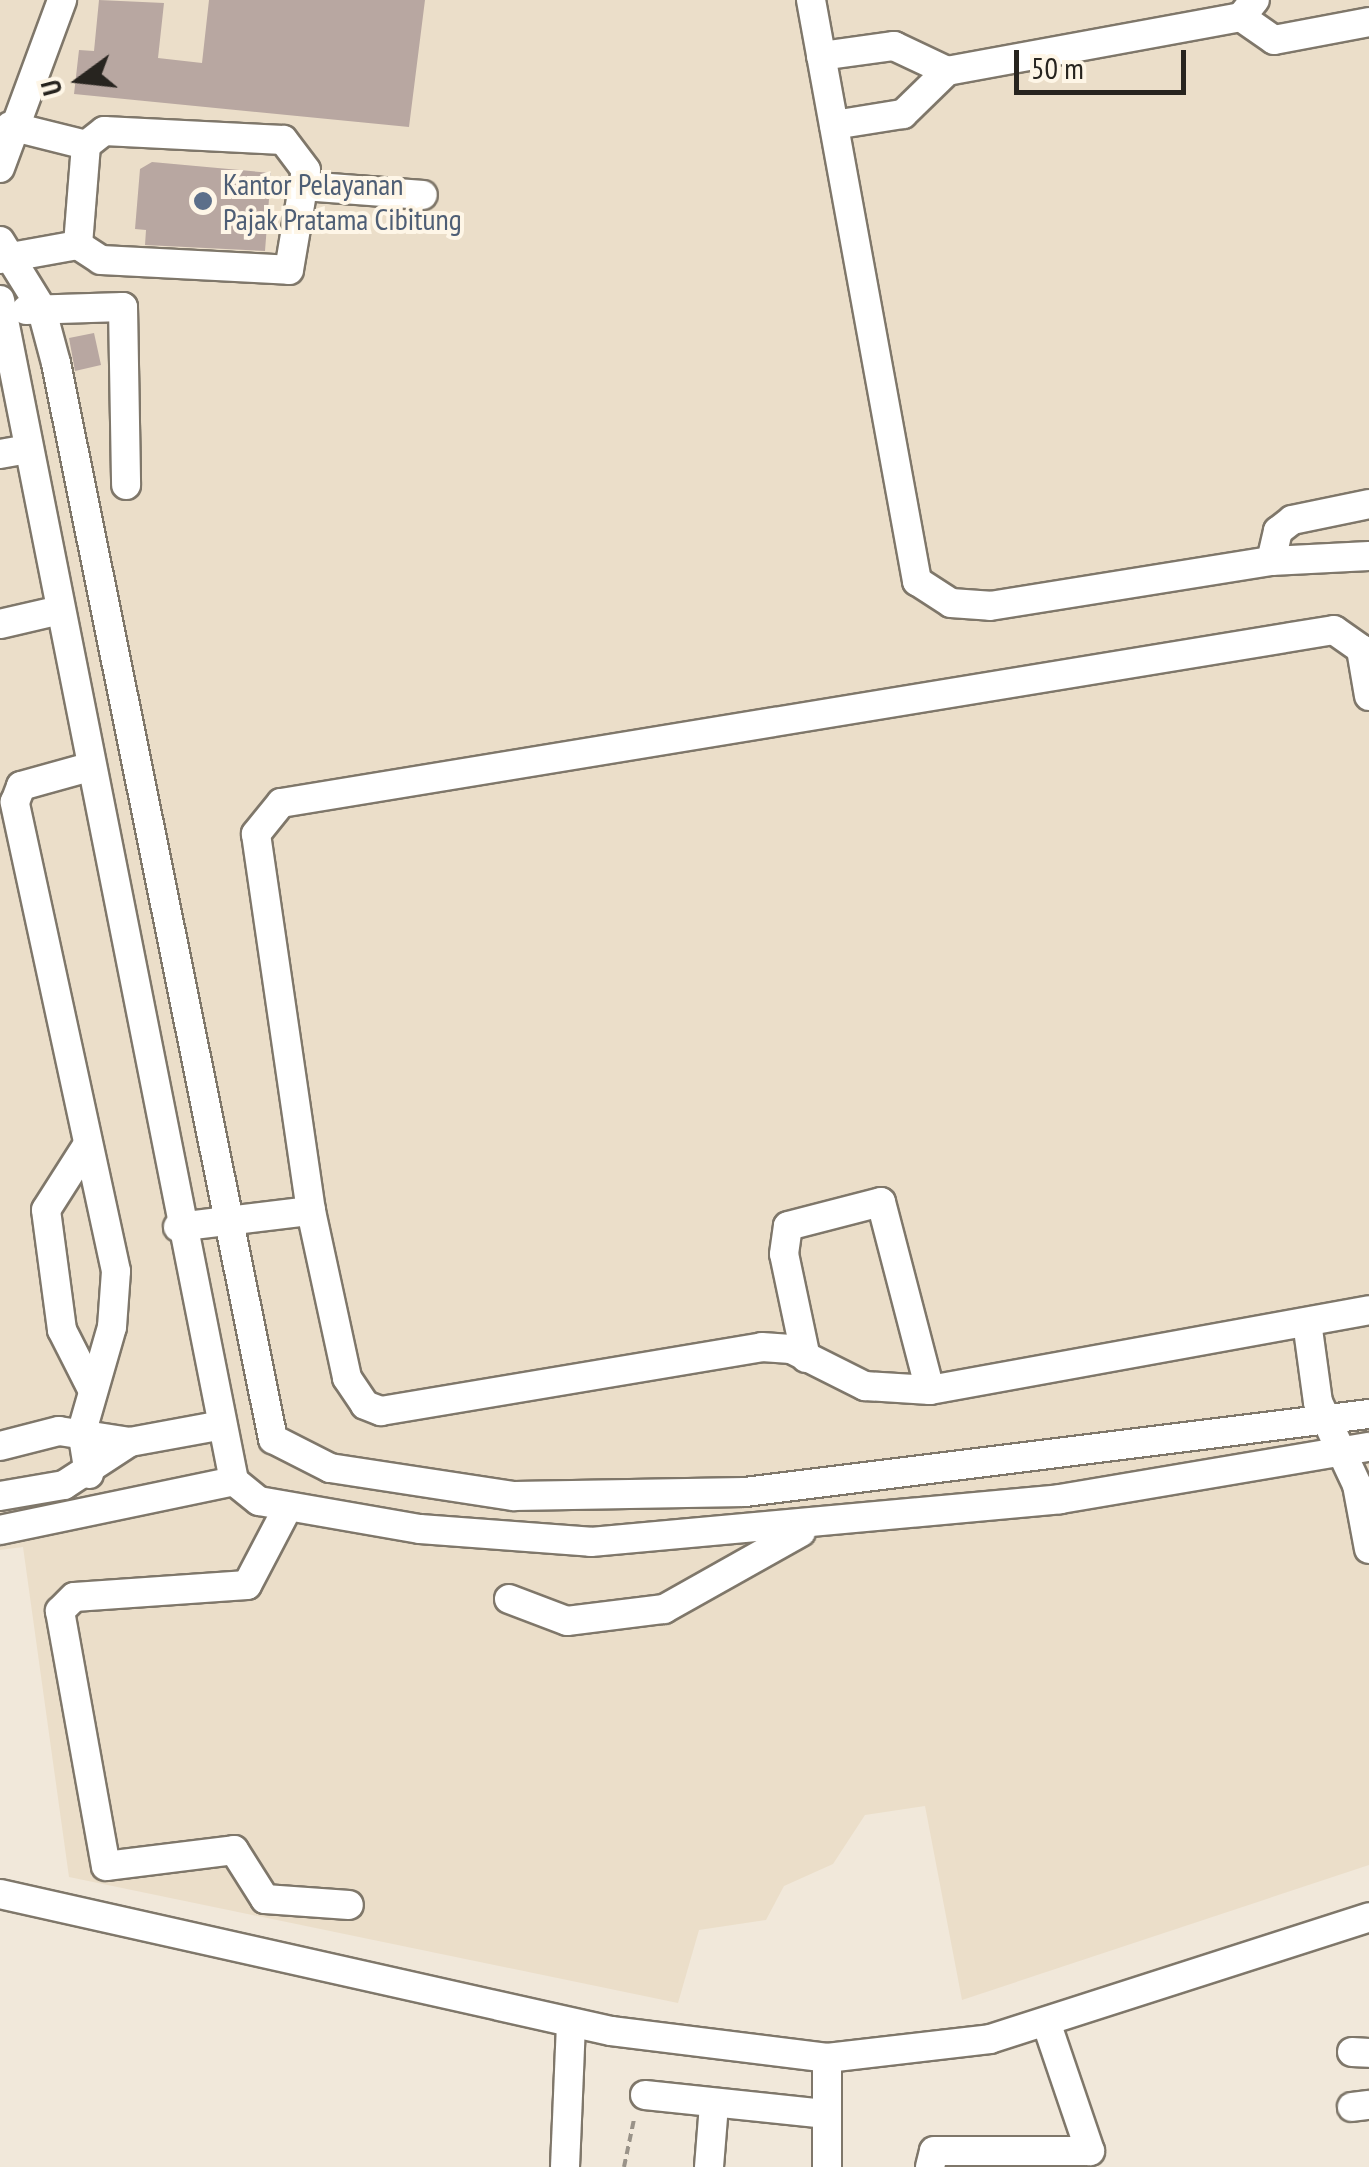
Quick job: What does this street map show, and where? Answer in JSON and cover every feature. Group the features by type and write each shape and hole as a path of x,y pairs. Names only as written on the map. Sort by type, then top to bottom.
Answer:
{"street":[{"path":"0,168 10,126 62,0"},
{"path":"812,0 917,581 951,602 990,606 1271,561 1369,556"},
{"path":"834,125 904,114 947,71 1248,8 1274,40 1369,22"},
{"path":"821,56 894,46 947,71"},
{"path":"10,126 86,145"},
{"path":"78,245 86,145 104,131 283,140 306,170 297,262 277,274 101,260 78,245 3,252 41,306 129,718 230,1220 264,1416 272,1439 330,1468 514,1496 803,1489 1369,1414"},
{"path":"304,186 422,195"},
{"path":"126,485 124,307 3,308 13,451 56,611 81,728 217,1426 234,1482 258,1501 420,1530 592,1542 813,1526 1060,1499 1356,1449"},
{"path":"1271,561 1278,531 1292,520 1369,504"},
{"path":"0,624 56,611"},
{"path":"1369,696 1361,649 1334,630 271,806 256,834 311,1211 346,1378 353,1394 381,1412 762,1347 806,1358 865,1386 930,1390 1369,1310"},
{"path":"81,728 129,718"},
{"path":"88,1474 82,1431 116,1270 16,802 21,786 89,767"},
{"path":"88,1144 46,1210 62,1330 93,1391"},
{"path":"806,1358 784,1254 788,1226 881,1202 930,1390"},
{"path":"178,1228 311,1211"},
{"path":"1306,1322 1325,1422 1356,1449 1369,1549"},
{"path":"0,1446 82,1431 130,1442 217,1426"},
{"path":"0,1496 88,1474 130,1442"},
{"path":"0,1530 234,1482"},
{"path":"803,1489 813,1526"},
{"path":"288,1506 247,1584 74,1596 60,1611 106,1866 234,1850 265,1899 349,1905"},
{"path":"509,1598 567,1621 664,1608 813,1526"},
{"path":"0,1894 571,2023 827,2058 954,2045 1046,2022 1369,1917"},
{"path":"930,2167 934,2151 1090,2152 1046,2022"},
{"path":"565,2167 571,2023"},
{"path":"827,2058 828,2167"},
{"path":"645,2095 827,2114"},
{"path":"709,2167 714,2104"}],"shaded area":[{"path":"0,0 1369,0 1369,1865 962,2000 925,1806 865,1815 833,1864 784,1886 766,1920 699,1930 678,2003 69,1877 23,1547 0,1550"}],"building":[{"path":"99,0 164,3 158,58 202,63 209,0 425,0 409,127 74,94 79,50 94,51"},
{"name":"Kantor Pelayanan Pajak Pratama Cibitung","path":"152,162 271,173 265,251 145,245 146,230 135,229 140,169"},
{"path":"94,333 101,365 75,371 69,338"}],"place":[{"name":"Kantor Pelayanan Pajak Pratama Cibitung","path":"203,201"}]}
